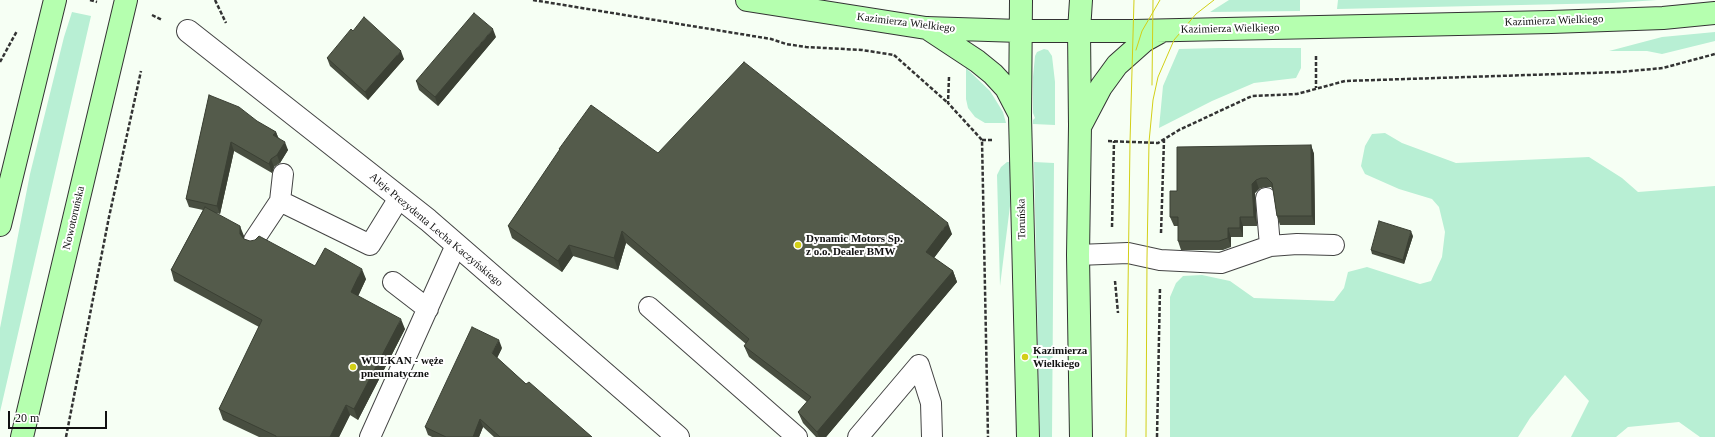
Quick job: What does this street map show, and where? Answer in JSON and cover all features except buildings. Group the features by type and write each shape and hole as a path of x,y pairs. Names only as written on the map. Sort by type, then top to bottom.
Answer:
{"main road":[{"path":"0,225 55,0"},
{"name":"Nowotoruńska","path":"22,437 126,0"},
{"name":"Kazimierza Wielkiego","path":"747,0 926,28 1079,31 1551,22 1663,18 1715,13"},
{"name":"Toruńska","path":"1022,0 1020,30 1020,116 1028,437"},
{"path":"1081,0 1079,31 1080,126 1078,255 1081,437"},
{"path":"926,28 977,61 992,74 1006,88 1015,103 1020,116"},
{"path":"1080,126 1101,87 1117,65 1144,41 1163,30"}],"street":[{"name":"Aleje Prezydenta Lecha Kaczyńskiego","path":"188,31 456,245 678,437"}],"lane":[{"path":"254,240 280,201 283,174"},
{"path":"280,201 370,245 399,198"},
{"path":"1266,198 1270,246"},
{"path":"1078,255 1128,253 1160,260 1221,263 1270,246 1297,244 1334,245"},
{"path":"370,437 456,245"},
{"path":"393,282 428,309"},
{"path":"649,307 797,437"},
{"path":"858,437 919,365 931,403 932,437"}],"path":[{"path":"533,0 771,39 786,44 806,47 862,50 894,55"},
{"path":"149,22 150,14 188,31"},
{"path":"864,19 894,55 948,104 982,140 988,437"},
{"path":"0,62 19,25"},
{"path":"1316,49 1316,88"},
{"path":"1104,141 1158,143 1179,130 1252,96 1297,94 1345,80 1620,72 1663,68 1715,54"},
{"path":"66,437 109,217 141,69"},
{"path":"948,104 949,75"}],"green space":[{"path":"1229,0 1300,0 1300,11 1210,12"},
{"path":"1338,0 1657,0 1613,3 1337,9"},
{"path":"72,12 91,16 0,412 0,328 30,174 64,37"},
{"path":"1715,32 1715,41 1662,54 1647,51 1609,51 1662,37"},
{"path":"1301,48 1301,68 1296,78 1254,83 1212,101 1159,128 1163,86 1179,49"},
{"path":"1044,49 1048,50 1052,56 1055,82 1055,125 1033,124 1033,120 1035,118 1033,113 1033,77 1035,56 1037,52"},
{"path":"966,68 990,91 1003,112 1006,123 985,123 975,117 968,108 966,99"},
{"path":"1385,133 1402,143 1456,163 1589,157 1622,178 1638,192 1715,186 1715,437 1700,437 1679,422 1628,427 1616,437 1571,437 1589,401 1565,375 1530,418 1518,437 1170,437 1170,297 1176,283 1183,276 1202,275 1230,281 1254,298 1334,301 1344,288 1348,272 1367,267 1420,284 1431,281 1442,257 1445,232 1439,207 1432,199 1399,189 1365,174 1361,166 1365,146 1372,134"},
{"path":"1007,162 1011,162 1012,190 1000,286 997,175 1001,167"},
{"path":"1034,162 1054,163 1052,437 1040,437"}],"tram line":[{"path":"1126,437 1130,142 1134,0"},
{"path":"1152,85 1153,0"},
{"path":"1136,50 1142,31 1160,0"},
{"path":"1146,437 1149,142 1153,100 1158,77 1174,40 1196,14 1214,0"}],"place":[{"name":"Dynamic Motors Sp. z o.o. Dealer BMW","path":"798,245"},
{"name":"Kazimierza Wielkiego","path":"1025,357"},
{"name":"WULKAN - węże pneumatyczne","path":"353,367"}]}
